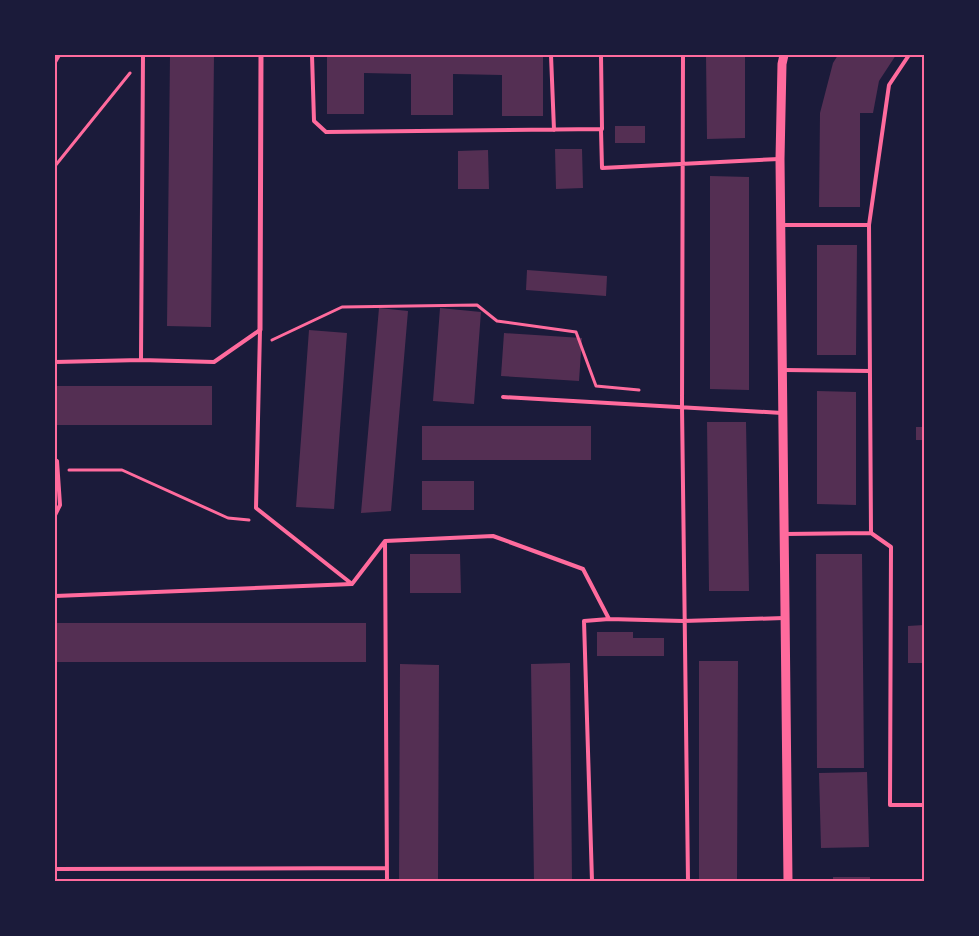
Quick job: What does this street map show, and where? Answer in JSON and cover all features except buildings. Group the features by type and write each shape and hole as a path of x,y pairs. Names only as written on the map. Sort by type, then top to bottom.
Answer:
{"street":[{"path":"260,330 261,55"},
{"path":"784,55 782,64 780,225 788,881"}],"lane":[{"path":"55,62 59,55"},
{"path":"141,360 143,55"},
{"path":"312,55 314,121 326,132 601,130"},
{"path":"551,55 554,130"},
{"path":"601,55 602,168 780,160"},
{"path":"683,55 682,407 688,881"},
{"path":"870,533 869,225 889,85 909,55"},
{"path":"780,225 869,225"},
{"path":"55,362 141,360 214,362 260,330"},
{"path":"260,330 256,508 352,584"},
{"path":"782,370 870,370"},
{"path":"503,397 782,413"},
{"path":"55,460 57,461 60,505 55,515"},
{"path":"783,534 870,533 891,547 890,805 924,805"},
{"path":"352,584 385,541 493,536 583,569 609,619"},
{"path":"385,541 387,881"},
{"path":"55,596 352,584"},
{"path":"592,881 584,621 609,619 684,621 784,618"},
{"path":"55,870 387,868"}],"path":[{"path":"55,166 131,72"},
{"path":"260,346 342,307 477,305 497,321 576,332 596,386 646,391"},
{"path":"57,470 122,470 228,518 272,521"}]}
